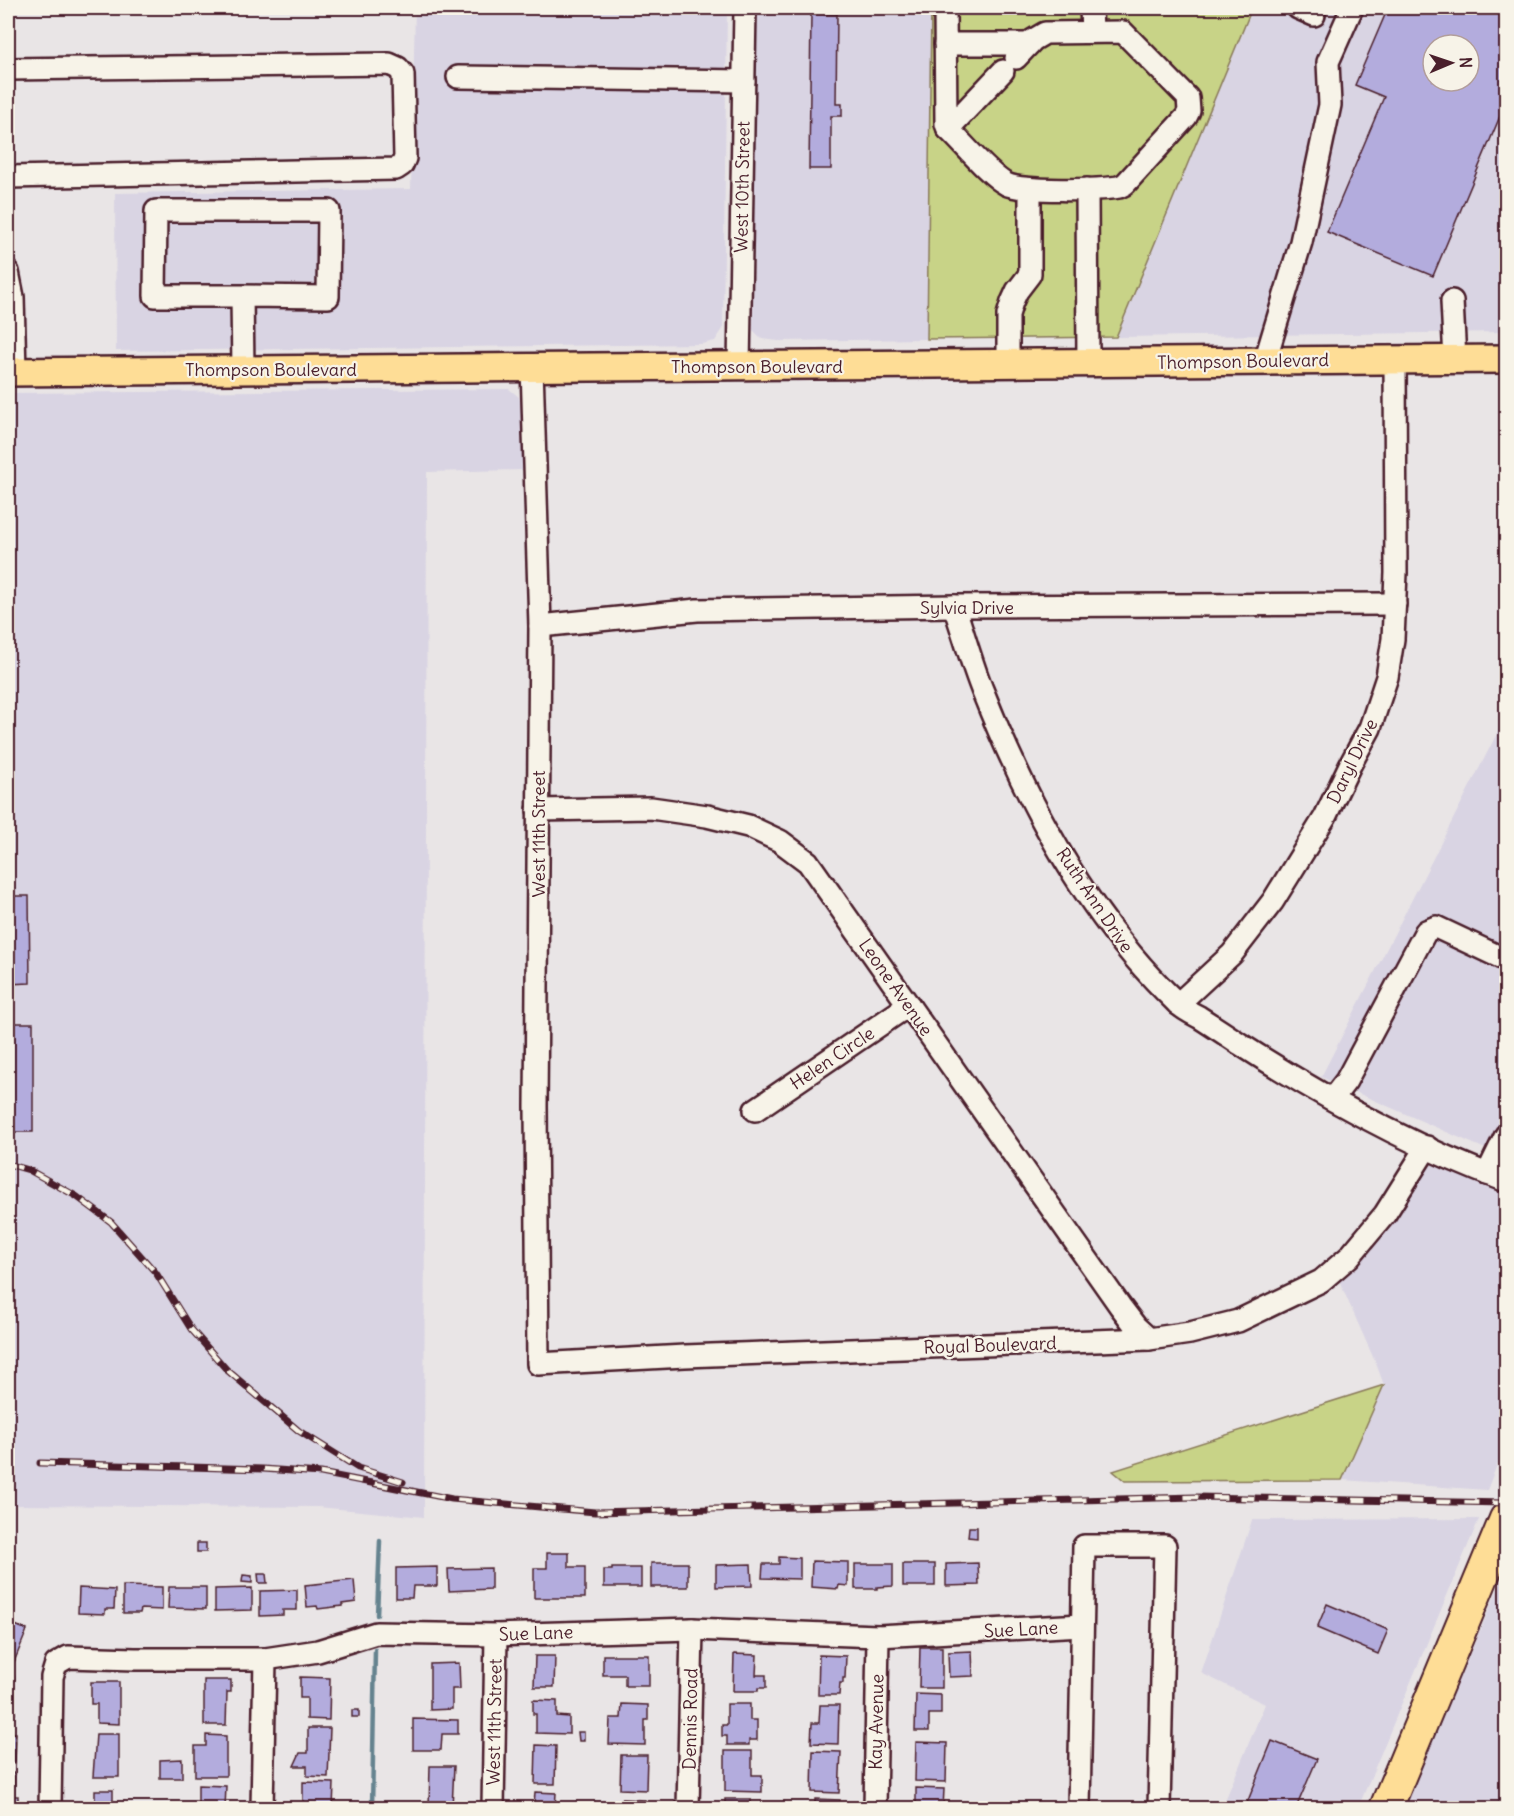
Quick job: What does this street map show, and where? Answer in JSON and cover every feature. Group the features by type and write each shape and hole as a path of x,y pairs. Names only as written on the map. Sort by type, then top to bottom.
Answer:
{"highway":[{"path":"1386,1809 1506,1519"}],"main road":[{"name":"Thompson Boulevard","path":"11,371 739,367 1506,359"}],"street":[{"name":"West 10th Street","path":"739,367 745,8"},
{"path":"945,8 944,117 948,129 997,178 1014,187 1030,189 1119,187 1125,184 1186,117 1190,104 1188,98 1123,32 1045,33 1040,34 948,129"},
{"path":"1091,8 1092,32"},
{"path":"1265,361 1301,242 1330,105 1328,62 1352,8"},
{"path":"945,44 1016,58"},
{"path":"8,69 389,64 398,68 403,74 405,158 396,170 8,177"},
{"path":"458,77 744,81"},
{"path":"1008,364 1008,315 1017,291 1030,274 1030,189"},
{"path":"1087,189 1088,363"},
{"path":"156,211 329,211 328,297 242,296 155,296 156,211"},
{"path":"8,272 13,297 11,371"},
{"path":"242,296 243,369"},
{"path":"1452,301 1455,360"},
{"name":"Daryl Drive","path":"1178,1004 1232,954 1273,901 1325,817 1370,728 1387,677 1393,639 1396,573 1395,360"},
{"name":"West 11th Street","path":"532,367 540,626 536,1095 538,1302"},
{"name":"Sylvia Drive","path":"540,626 697,610 1395,604"},
{"name":"Ruth Ann Drive","path":"954,606 982,690 1015,769 1042,819 1085,891 1123,945 1178,1004 1269,1063 1358,1115 1497,1177"},
{"name":"Leone Avenue","path":"538,810 651,808 707,816 748,826 780,841 808,862 1120,1306 1136,1327 1149,1339"},
{"path":"1332,1100 1346,1081 1426,931 1436,927 1506,960"},
{"name":"Helen Circle","path":"755,1110 909,1005"},
{"path":"1497,1177 1506,1135"},
{"name":"Royal Boulevard","path":"538,1302 538,1364 685,1356 1149,1339 1190,1333 1238,1321 1322,1281 1349,1257 1385,1214 1427,1147"},
{"path":"1079,1809 1084,1546 1165,1546 1159,1809"},
{"name":"Sue Lane","path":"50,1809 52,1677 56,1664 68,1657 265,1659 318,1651 376,1633 496,1635 692,1629 878,1636 1082,1625"},
{"name":"Dennis Road","path":"688,1809 692,1629"},
{"name":"West 11th Street","path":"493,1809 496,1635"},
{"name":"Kay Avenue","path":"874,1809 878,1636"},
{"path":"262,1809 265,1659"}],"shaded area":[{"path":"415,8 727,8 723,329 715,341 701,344 116,351 115,193 411,189"},
{"path":"756,8 931,8 927,339 778,341 762,339 753,330"},
{"path":"1252,8 1506,8 1506,332 1116,337"},
{"path":"509,389 519,397 525,417 522,470 427,472 424,1517 318,1507 8,1505 8,393"},
{"path":"1506,716 1506,1158 1321,1077"},
{"path":"1435,1156 1506,1182 1506,1442 1487,1490 1342,1480 1384,1385 1337,1276 1422,1162"},
{"path":"1479,1519 1358,1808 1222,1808 1265,1704 1201,1673 1252,1520"},
{"path":"1506,1570 1506,1808 1404,1808"}],"green space":[{"path":"931,8 1252,8 1116,337 927,339"},
{"path":"1384,1385 1342,1480 1125,1481 1113,1471"}],"building":[{"path":"1388,8 1506,8 1506,102 1433,276 1327,232 1384,97 1355,85"},
{"path":"811,14 837,14 836,104 842,104 842,116 831,116 831,169 809,169"},
{"path":"8,896 29,896 30,983 8,984"},
{"path":"8,1023 33,1023 33,1132 8,1132"},
{"path":"969,1527 977,1527 977,1538 968,1537"},
{"path":"197,1543 206,1543 206,1552 197,1552"},
{"path":"547,1553 569,1553 569,1567 585,1567 585,1598 534,1598 534,1568 547,1568"},
{"path":"779,1557 800,1558 800,1579 762,1578 763,1564 779,1564"},
{"path":"812,1561 848,1562 848,1586 839,1585 838,1589 811,1587"},
{"path":"651,1563 688,1563 688,1587 651,1587"},
{"path":"978,1563 979,1585 946,1586 946,1564"},
{"path":"751,1564 752,1586 716,1587 716,1565"},
{"path":"855,1564 893,1564 893,1586 855,1589"},
{"path":"903,1564 935,1564 935,1586 903,1586"},
{"path":"437,1567 437,1586 413,1586 412,1598 396,1598 396,1568"},
{"path":"491,1568 491,1589 449,1591 448,1569"},
{"path":"612,1568 641,1568 641,1587 604,1587 604,1570 612,1570"},
{"path":"258,1574 266,1574 267,1583 259,1583"},
{"path":"243,1575 252,1576 252,1583 242,1582"},
{"path":"354,1580 356,1602 318,1609 317,1606 307,1607 305,1585"},
{"path":"123,1586 162,1587 162,1610 141,1609 140,1613 123,1613"},
{"path":"169,1587 206,1587 206,1609 168,1608"},
{"path":"79,1588 115,1590 114,1609 105,1609 105,1614 78,1613"},
{"path":"252,1588 252,1610 215,1611 215,1589"},
{"path":"297,1590 297,1610 283,1610 283,1615 260,1616 260,1591"},
{"path":"1327,1604 1388,1630 1378,1654 1317,1628"},
{"path":"8,1622 27,1630 14,1662 8,1659"},
{"path":"920,1647 942,1647 942,1688 919,1688"},
{"path":"972,1651 973,1676 949,1677 948,1652"},
{"path":"734,1654 757,1655 756,1675 766,1675 766,1688 758,1688 758,1691 733,1691"},
{"path":"603,1655 649,1655 649,1686 625,1686 625,1675 603,1675"},
{"path":"819,1655 846,1656 845,1678 843,1678 843,1683 840,1683 839,1695 818,1695"},
{"path":"535,1656 555,1656 554,1687 534,1687"},
{"path":"459,1663 460,1689 452,1689 452,1709 430,1710 430,1664"},
{"path":"8,1676 14,1676 15,1714 8,1715"},
{"path":"300,1677 330,1678 329,1720 307,1719 307,1698 300,1698"},
{"path":"204,1680 231,1680 231,1692 227,1692 226,1725 204,1725"},
{"path":"91,1682 119,1682 119,1724 97,1723 97,1704 91,1704"},
{"path":"916,1694 941,1695 941,1714 929,1714 929,1731 915,1731"},
{"path":"533,1700 557,1701 557,1716 569,1717 569,1734 536,1733"},
{"path":"622,1704 648,1705 648,1720 645,1720 645,1745 609,1744 610,1718 621,1718"},
{"path":"727,1704 750,1704 750,1720 757,1720 757,1740 749,1740 749,1745 727,1745 727,1736 722,1736 722,1725 727,1725"},
{"path":"820,1705 839,1705 838,1744 811,1743 812,1723 819,1723"},
{"path":"352,1710 359,1710 359,1717 352,1717"},
{"path":"413,1719 458,1720 458,1734 442,1734 441,1750 413,1750"},
{"path":"8,1724 10,1724 10,1733 16,1733 15,1764 8,1763"},
{"path":"308,1728 330,1728 328,1777 307,1776 307,1766 294,1766 300,1753 308,1753"},
{"path":"578,1732 584,1732 584,1741 579,1741"},
{"path":"96,1734 119,1734 119,1777 93,1777"},
{"path":"206,1735 226,1736 226,1776 195,1776 195,1746 206,1746"},
{"path":"1272,1741 1317,1759 1296,1808 1245,1808"},
{"path":"916,1742 947,1743 946,1782 915,1781"},
{"path":"536,1745 556,1746 555,1784 535,1784"},
{"path":"725,1751 752,1751 752,1775 762,1775 762,1792 725,1791"},
{"path":"813,1751 841,1752 839,1793 812,1792"},
{"path":"621,1755 647,1755 646,1790 620,1789"},
{"path":"182,1759 182,1778 160,1778 160,1760"},
{"path":"430,1766 454,1766 452,1808 429,1808"},
{"path":"8,1773 14,1773 14,1796 18,1796 18,1806 14,1808 8,1808"},
{"path":"303,1782 334,1783 333,1808 303,1808"},
{"path":"1506,1784 1506,1808 1496,1808"},
{"path":"198,1785 226,1786 225,1808 198,1808"},
{"path":"916,1788 944,1789 943,1808 916,1808"},
{"path":"95,1790 113,1790 113,1808 95,1808"},
{"path":"535,1792 556,1793 555,1808 536,1808 537,1805 534,1805"},
{"path":"622,1799 645,1800 645,1808 621,1808"},
{"path":"725,1799 750,1799 750,1808 725,1808"},
{"path":"815,1799 840,1800 839,1808 815,1808"}],"waterway":[{"path":"377,1615 380,1541"},
{"path":"372,1808 375,1650"}],"railway":[{"path":"8,1164 29,1170 76,1196 111,1222 156,1273 191,1329 227,1370 299,1431 358,1468 403,1482"},
{"path":"40,1463 263,1469 321,1473 452,1499 595,1512 1196,1497 1506,1503"}]}
